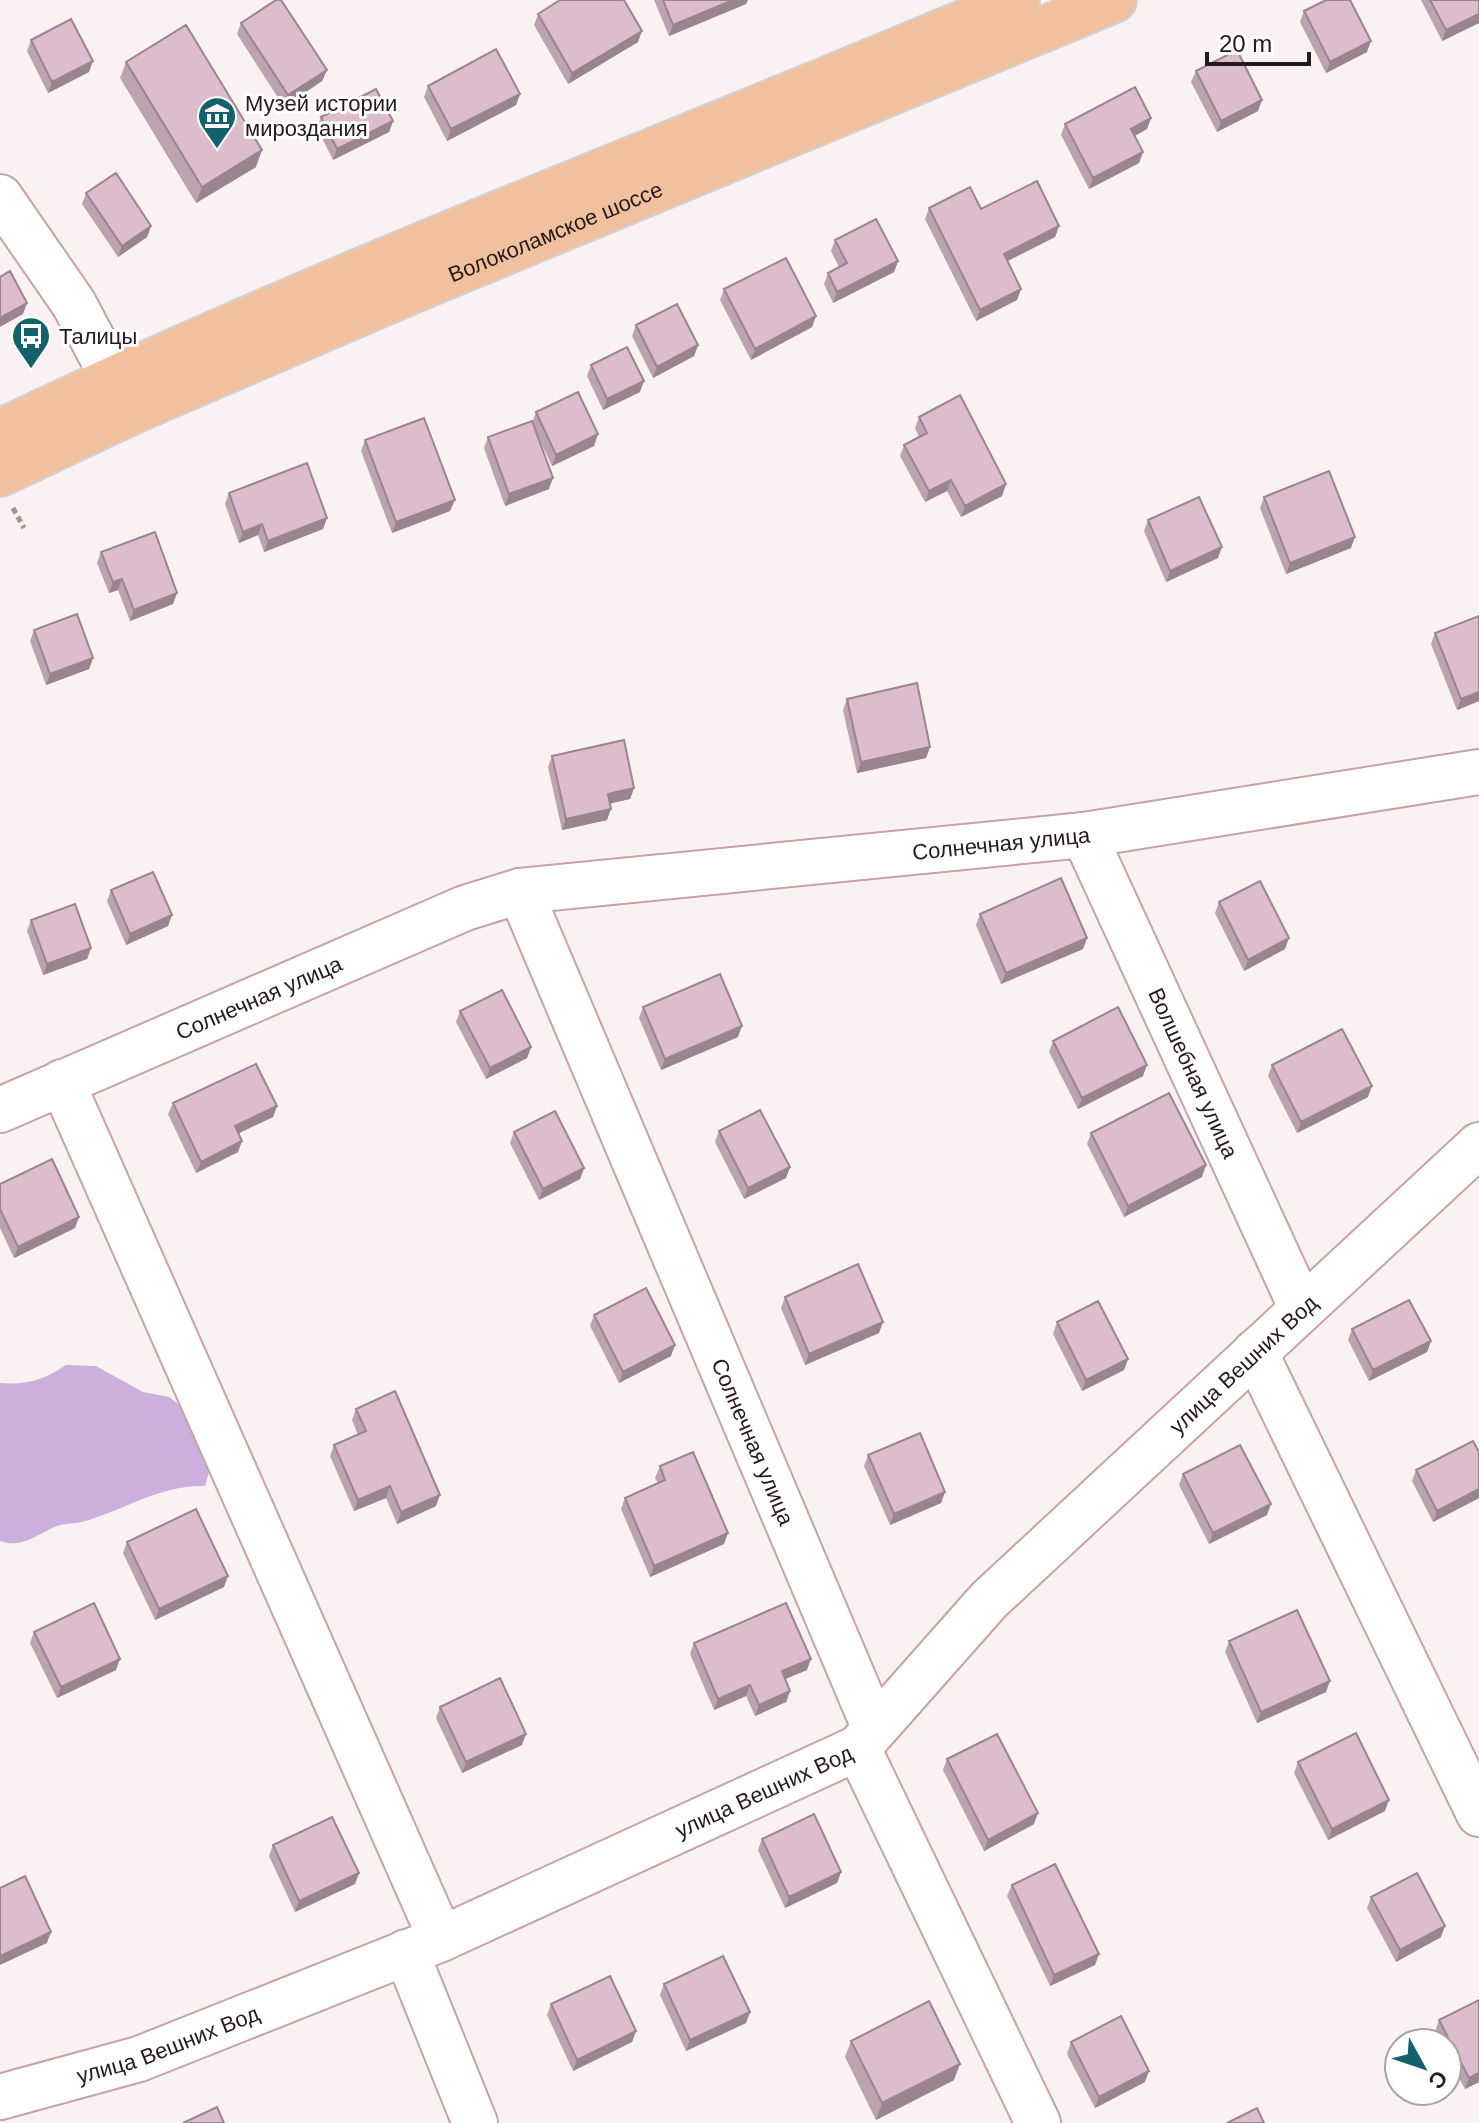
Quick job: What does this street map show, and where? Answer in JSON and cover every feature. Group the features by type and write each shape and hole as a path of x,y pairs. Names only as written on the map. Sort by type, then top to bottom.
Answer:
{"main road":[{"name":"Волоколамское шоссе","path":"0,474 122,395 402,253 1017,0"},
{"name":"Волоколамское шоссе","path":"0,432 122,395 414,290 1114,0"}],"street":[{"path":"0,197 74,304 122,395"},
{"name":"Солнечная улица","path":"0,1110 465,908 520,891 1084,835 1479,772"},
{"name":"Волшебная улица","path":"1084,835 1302,1309"},
{"name":"Солнечная улица","path":"520,891 866,1737 1038,2123"},
{"path":"62,1082 423,1946 475,2123"},
{"name":"улица Вешних Вод","path":"0,2097 139,2059 423,1946 866,1737 989,1600 1479,1145"},
{"path":"1255,1352 1479,1814"}],"shaded area":[{"path":"66,1365 96,1366 143,1392 169,1397 190,1413 212,1462 205,1486 157,1494 98,1517 57,1526 23,1542 0,1541 0,1383 35,1380"}],"building":[{"path":"276,0 281,0 327,70 288,95 241,23"},
{"path":"560,0 624,0 642,31 572,73 538,14"},
{"path":"663,0 733,0 673,25"},
{"path":"1326,0 1350,0 1371,41 1330,62 1304,11"},
{"path":"1430,0 1479,0 1479,14 1446,30"},
{"path":"71,19 93,61 52,82 31,40"},
{"path":"186,25 262,150 202,187 126,62"},
{"path":"496,49 520,94 451,129 428,86"},
{"path":"1237,50 1262,100 1221,121 1196,71"},
{"path":"1135,87 1151,118 1131,129 1143,152 1093,178 1065,124"},
{"path":"376,89 393,121 337,149 321,117"},
{"path":"116,173 151,226 122,246 86,193"},
{"path":"1037,181 1059,226 1004,254 1021,289 980,310 929,208 970,187 981,209"},
{"path":"876,219 898,261 837,292 828,273 847,263 835,240"},
{"path":"786,258 816,316 755,349 724,289"},
{"path":"10,271 27,303 0,318 0,277"},
{"path":"677,304 698,345 657,367 636,325"},
{"path":"627,347 644,381 607,399 591,365"},
{"path":"578,392 598,434 556,455 536,412"},
{"path":"960,395 1006,484 965,506 951,480 929,491 904,445 927,433 919,417"},
{"path":"424,418 455,500 396,522 365,440"},
{"path":"532,421 553,478 509,494 488,437"},
{"path":"307,463 327,518 268,541 262,524 243,532 229,493"},
{"path":"1329,471 1355,537 1290,563 1264,497"},
{"path":"1199,497 1222,547 1170,571 1148,520"},
{"path":"155,532 177,593 134,610 122,579 113,582 101,552"},
{"path":"77,614 93,658 50,674 34,630"},
{"path":"1479,616 1479,692 1461,699 1435,633"},
{"path":"917,683 930,747 861,762 847,699"},
{"path":"624,740 634,788 608,794 611,809 566,819 552,756"},
{"path":"153,872 172,915 130,934 111,890"},
{"path":"1061,878 1087,938 1006,973 980,914"},
{"path":"1260,881 1289,938 1248,960 1219,902"},
{"path":"75,904 91,948 47,964 31,920"},
{"path":"720,974 742,1026 665,1059 643,1007"},
{"path":"502,990 531,1047 490,1068 460,1011"},
{"path":"1118,1007 1147,1065 1082,1098 1053,1041"},
{"path":"1342,1029 1372,1086 1301,1122 1272,1065"},
{"path":"256,1064 277,1106 235,1126 242,1141 201,1162 173,1103"},
{"path":"1169,1093 1206,1165 1128,1206 1091,1133"},
{"path":"760,1110 790,1167 748,1188 719,1131"},
{"path":"555,1111 584,1168 543,1189 514,1132"},
{"path":"52,1159 79,1217 18,1247 0,1209 0,1184"},
{"path":"858,1264 883,1322 809,1354 785,1297"},
{"path":"646,1288 675,1345 623,1372 594,1315"},
{"path":"1409,1300 1431,1341 1373,1370 1352,1329"},
{"path":"1098,1301 1128,1359 1086,1380 1057,1322"},
{"path":"395,1391 440,1495 401,1512 390,1486 358,1500 334,1445 366,1431 356,1409"},
{"path":"920,1433 945,1492 894,1514 868,1455"},
{"path":"1473,1441 1479,1452 1479,1489 1437,1511 1416,1470"},
{"path":"1240,1445 1271,1504 1213,1533 1183,1474"},
{"path":"693,1452 728,1533 654,1566 625,1498 665,1480 660,1466"},
{"path":"196,1509 228,1576 159,1609 127,1542"},
{"path":"94,1603 120,1659 61,1687 34,1632"},
{"path":"786,1603 811,1659 782,1671 790,1691 759,1705 750,1685 718,1699 694,1643"},
{"path":"1297,1610 1330,1681 1261,1712 1229,1641"},
{"path":"500,1678 526,1734 466,1762 440,1707"},
{"path":"1356,1733 1389,1800 1332,1829 1298,1762"},
{"path":"997,1734 1038,1813 988,1840 947,1759"},
{"path":"814,1814 841,1872 789,1897 762,1839"},
{"path":"332,1817 359,1873 299,1901 273,1845"},
{"path":"1055,1864 1099,1954 1054,1975 1012,1885"},
{"path":"1417,1873 1445,1926 1400,1950 1371,1897"},
{"path":"25,1876 51,1932 0,1956 0,1888"},
{"path":"723,1956 750,2012 690,2040 664,1984"},
{"path":"610,1976 636,2031 577,2060 551,2004"},
{"path":"1479,2000 1479,2073 1469,2078 1463,2066 1463,2027 1443,2027 1439,2020"},
{"path":"929,2001 960,2064 882,2103 851,2041"},
{"path":"1121,2016 1149,2071 1099,2097 1071,2042"},
{"path":"217,2107 224,2123 183,2123"},
{"path":"1257,2108 1264,2123 1227,2123"}],"place":[{"name":"Музей истории мироздания","path":"217,150"},
{"name":"Талицы","path":"31,370"}]}
